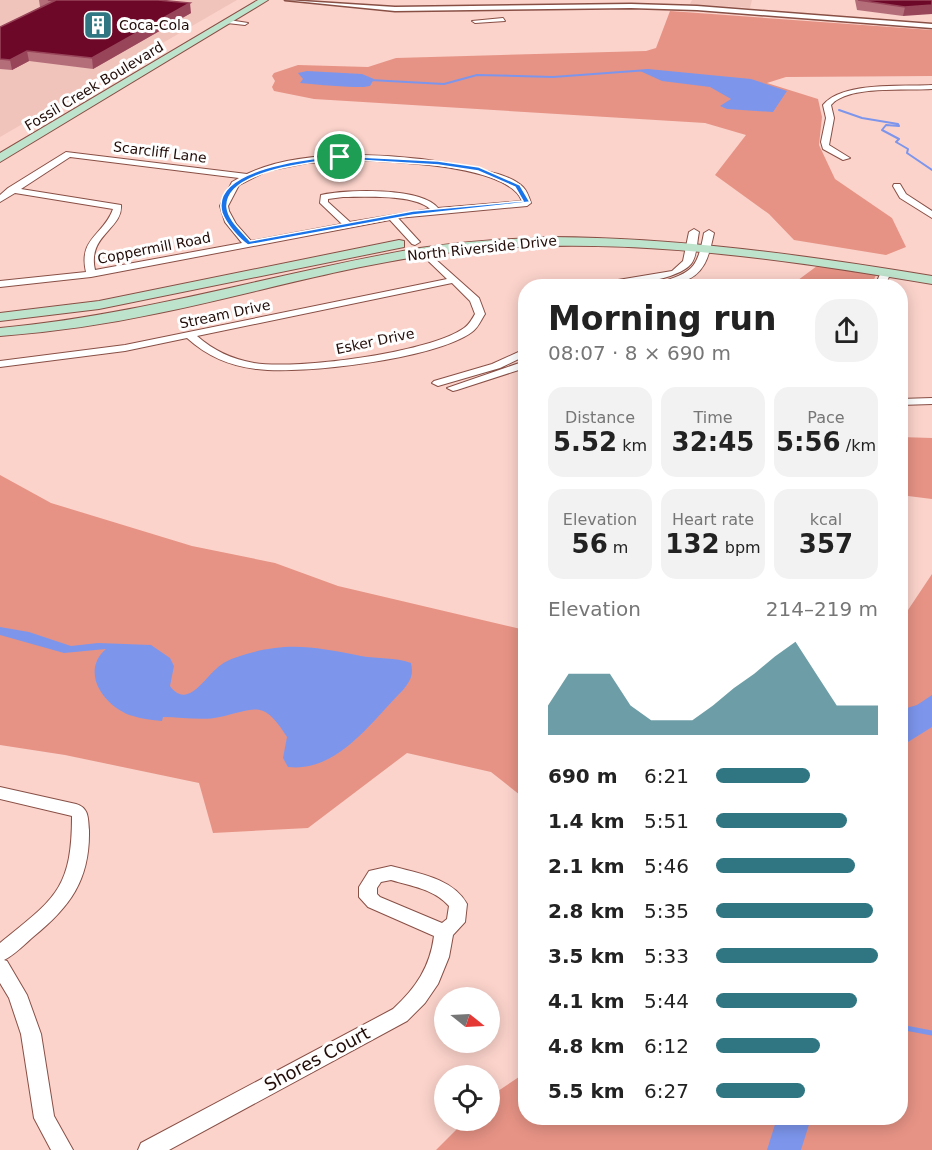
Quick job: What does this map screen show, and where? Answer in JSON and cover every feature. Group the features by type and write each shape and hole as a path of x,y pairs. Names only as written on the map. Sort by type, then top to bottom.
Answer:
{"main road":[{"name":"Fossil Creek Boulevard","path":"93,89 243,0"},
{"name":"Fossil Creek Boulevard","path":"0,158 92,102 242,21 264,0"},
{"path":"74,100 92,102"},
{"name":"North Riverside Drive","path":"0,317 99,305 227,279 419,247 546,240 693,238 932,267"},
{"name":"North Riverside Drive","path":"707,239 932,280"},
{"name":"North Riverside Drive","path":"0,332 120,317 419,247"},
{"path":"227,279 236,291"}],"street":[{"path":"289,0 422,11 631,6 697,8 932,26"},
{"path":"474,8 477,21 503,20"},
{"path":"485,8 489,21"},
{"path":"846,158 831,151 825,145 828,133 827,105 834,98 863,95 878,90 932,87"},
{"path":"828,133 838,141 838,153"},
{"name":"Scarcliff Lane","path":"13,190 69,154 248,177"},
{"name":"Coppermill Road","path":"0,284 91,274 435,210 527,202 518,186 502,177 479,169 438,163 351,157 319,158 279,165 248,177"},
{"path":"248,177 228,193 224,207 227,219 248,243"},
{"path":"897,186 903,196 932,214"},
{"path":"0,189 118,207 92,244 89,259 91,274"},
{"path":"0,199 13,190"},
{"path":"348,225 324,203 324,197 344,193 414,198 427,201 435,210"},
{"name":"Esker Drive","path":"189,335 210,351 237,362 270,367 324,368 400,353 454,338 471,328 480,314 475,300 419,247 392,217"},
{"path":"640,279 675,273 688,262 693,238"},
{"path":"680,279 698,271 702,264 707,239"},
{"path":"883,279 886,272"},
{"name":"Stream Drive","path":"0,364 65,357 189,335 454,280"},
{"path":"438,383 496,366 518,355"},
{"path":"453,388 518,366"},
{"path":"908,402 932,401"},
{"path":"0,793 76,810 80,814 82,843 79,867 59,905 0,954"},
{"name":"Shores Court","path":"148,1150 400,1014 420,997 433,979 442,953 444,932 456,922 459,912 452,896 438,888 391,873 375,876 368,887 368,897 374,902 444,932"},
{"path":"0,967 4,969 18,996 31,1034 44,1118 63,1150"}],"shaded area":[{"path":"0,0 237,0 0,137"},
{"path":"692,0 752,0 750,8 690,4"},
{"path":"670,11 932,30 932,76 786,77 767,83 818,99 822,117 819,145 835,179 892,218 906,247 886,255 794,240 769,214 715,175 746,135 705,123 314,99 274,91 272,87 275,81 272,76 274,73 298,65 368,67 396,58 646,51 656,48"},
{"path":"817,266 876,275 874,279 799,279"},
{"path":"908,437 932,438 932,499 908,496"},
{"path":"0,475 51,503 192,546 275,563 338,586 518,628 518,793 491,772 407,753 308,828 213,833 199,783 65,755 0,745"},
{"path":"932,574 932,1150 436,1150 455,1131 500,1131 500,1090 518,1078 518,1125 908,1125 908,610"}],"water":[{"path":"648,69 751,79 787,91 773,112 727,109 720,106 731,99 710,87 662,81 640,71"},
{"path":"307,71 362,74 374,79 370,86 364,87 300,83 303,79 298,73"},
{"path":"0,627 29,632 71,646 98,643 151,645 170,658 174,666 170,686 183,695 189,694 224,663 240,656 272,648 314,648 405,661 411,663 412,674 403,690 366,730 338,753 322,762 306,767 288,767 283,758 287,737 279,725 265,712 251,710 206,719 163,717 162,721 133,716 113,705 99,688 95,678 95,668 98,658 106,649 64,653 0,635"},
{"path":"932,695 932,727 908,742 908,708 917,705"}],"building":[{"name":"Coca-Cola","path":"48,0 158,0 190,3 92,58 27,51 10,60 0,59 0,27 54,1"},
{"path":"858,0 932,0 932,5 905,7"}],"waterway":[{"path":"370,80 444,84 477,75 553,77 648,70"},
{"path":"839,110 862,118 898,124 899,126 886,125 882,130 899,139 896,142 908,149 907,153 932,170"},
{"path":"908,1028 932,1033"},
{"path":"784,1150 792,1125"}],"place":[{"name":"Coca-Cola","path":"98,25"}],"route":[{"path":"340,157 438,163 479,169 502,177 518,186 527,202 413,213 248,243 227,219 224,207 225,198 231,189 248,177 262,170 289,163 340,157"}]}
